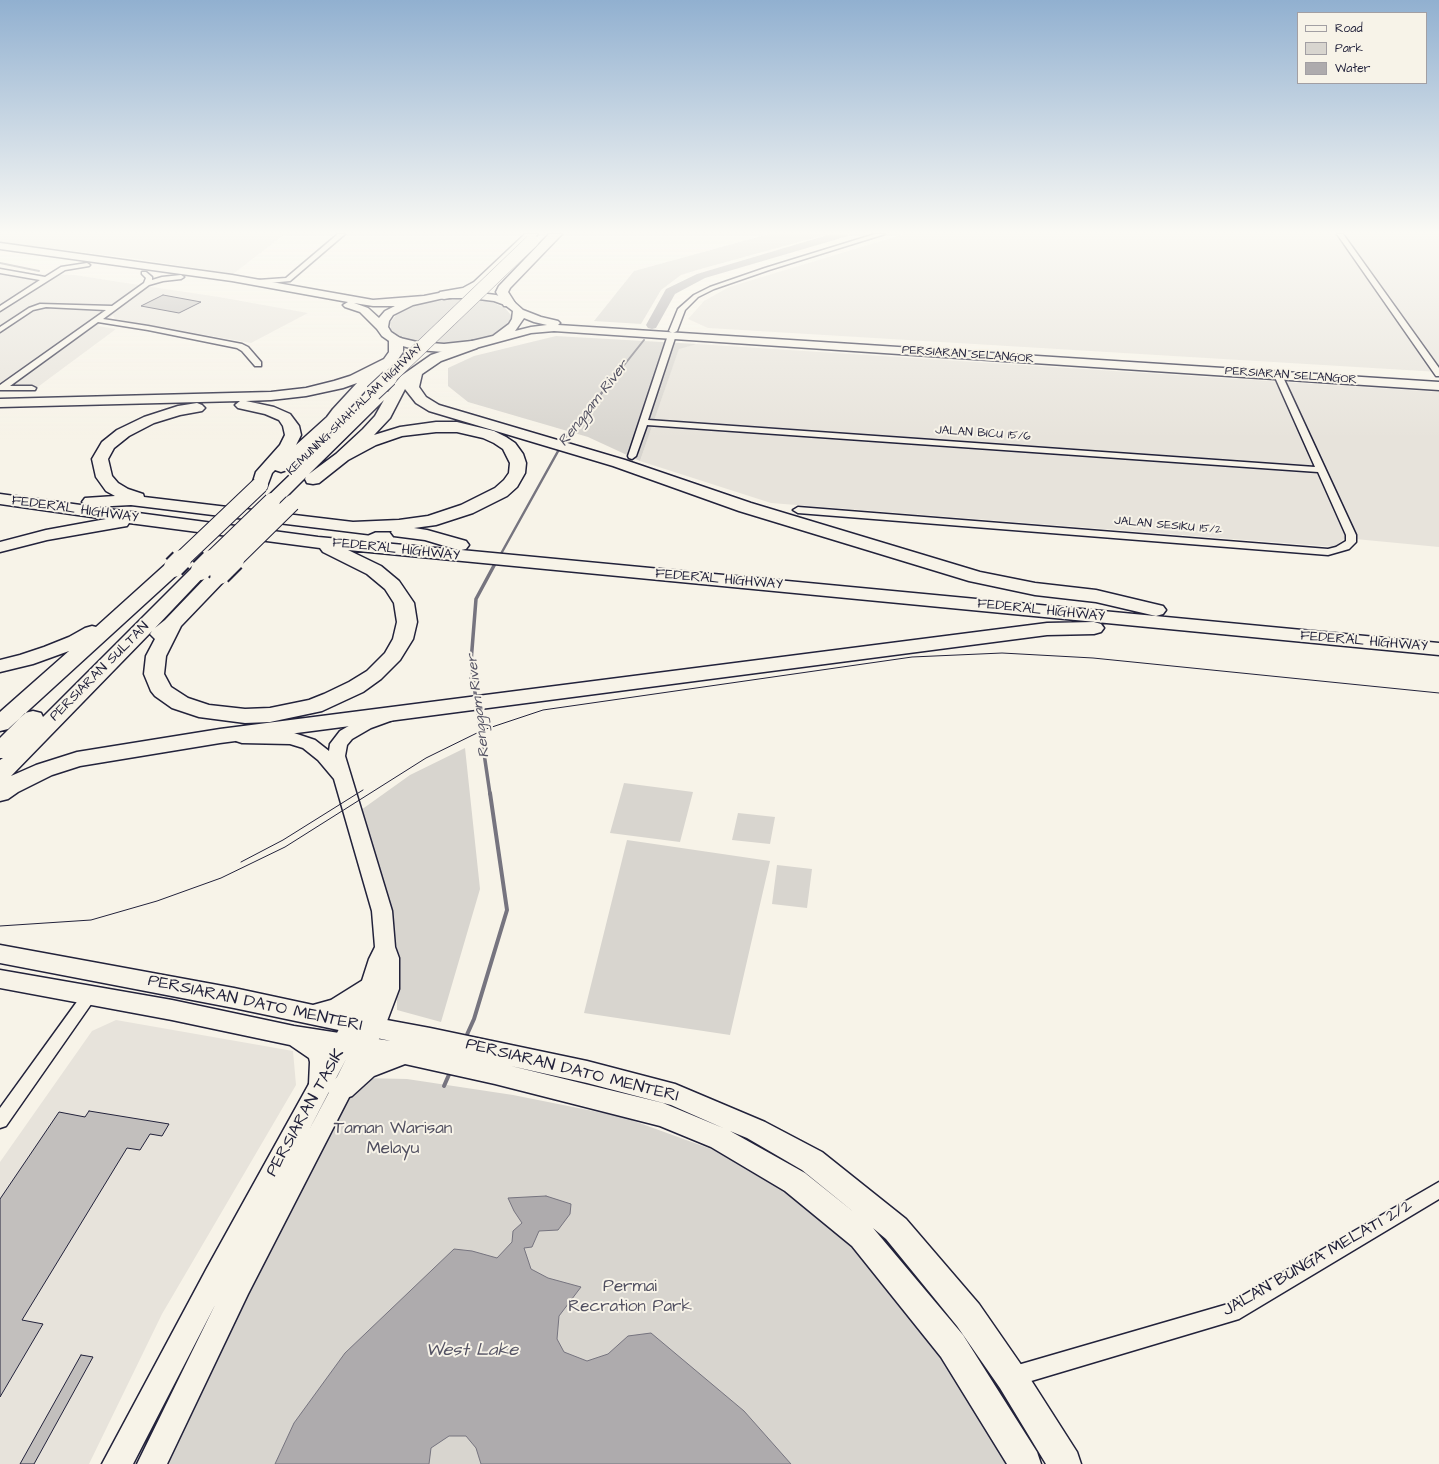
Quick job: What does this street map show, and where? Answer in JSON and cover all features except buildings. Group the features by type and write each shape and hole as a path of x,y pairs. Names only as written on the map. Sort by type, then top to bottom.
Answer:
{"highway":[{"name":"KEMUNING–SHAH ALAM HIGHWAY","path":"264,495 339,425 377,394 471,302"},
{"path":"0,666 26,660 76,641 130,607 196,570 292,503 344,442 339,425 338,412 360,388 388,362 396,352 396,340"},
{"path":"313,479 342,457 369,432 382,418 397,390 406,379 429,362 447,352 472,345"},
{"path":"0,403 271,396 306,392 338,385 355,379 388,362"},
{"path":"415,373 412,386 414,392 421,400 434,408 619,463 746,507 976,577 1035,588 1096,596 1155,616"},
{"name":"KEMUNING–SHAH ALAM HIGHWAY","path":"196,570 264,495 360,405 377,394"},
{"path":"163,504 137,498 112,487 104,477 100,459 108,445 123,432 149,420 178,411 206,406 237,405 269,410 285,417 291,426 293,435 287,447 264,472 264,495 196,570 156,656 154,674 162,691 180,703 207,712 240,716 270,715 314,706 356,687 374,674 392,656 402,639 407,622 404,603 392,585 374,570 318,542"},
{"path":"339,425 360,405"},
{"path":"342,457 370,442 400,432 436,426 457,427 488,434 509,446 516,454 518,463 516,473 511,483 501,492 485,502 430,521 399,525 353,527"},
{"name":"FEDERAL HIGHWAY","path":"0,488 257,525 460,545 482,553"},
{"name":"FEDERAL HIGHWAY","path":"0,499 138,519 318,542 517,556 767,584 1155,616 1439,637"},
{"path":"91,502 132,500 427,535 460,545"},
{"path":"0,546 46,535 138,519"},
{"name":"PERSIARAN SULTAN","path":"0,774 196,570"},
{"name":"PERSIARAN SULTAN","path":"0,751 196,570"},
{"path":"0,724 130,607"},
{"path":"0,793 10,786 44,770 78,759 220,736 1047,629 1127,627 1155,616"},
{"name":"FEDERAL HIGHWAY","path":"1155,616 1439,649"},
{"path":"33,739 71,711 172,624"}],"main road":[{"path":"335,302 355,306 364,310 382,327 386,334 396,340"},
{"path":"372,302 382,304 395,302"},
{"path":"382,327 383,320 389,313 412,302"},
{"name":"PERSIARAN SELANGOR","path":"509,303 519,312 538,320 564,325 1439,386"},
{"path":"497,339 514,326 518,319 519,312"},
{"name":"PERSIARAN SELANGOR","path":"396,340 417,346 444,348 472,345 531,330 549,328 672,333 1439,379"},
{"path":"385,947 382,911 336,756 338,744 346,735 356,729 389,715"},
{"path":"220,736 291,738 309,744 324,756 341,777"},
{"name":"PERSIARAN TASIK","path":"358,1036 379,959 385,947"},
{"name":"PERSIARAN TASIK","path":"117,1464 227,1281 333,1086 358,1036 388,988 390,958 385,947"},
{"name":"PERSIARAN DATO MENTERI","path":"0,954 234,998 314,1015 358,1036"},
{"name":"PERSIARAN DATO MENTERI","path":"0,979 172,1010 294,1036 358,1036 419,1049 676,1095 756,1130 812,1161 896,1229 968,1316 1011,1377 1065,1464"},
{"path":"314,1015 339,1006 371,987"},
{"path":"294,1036 318,1051 333,1086 365,1068 419,1049"},
{"name":"PERSIARAN DATO MENTERI","path":"499,1063 663,1115 720,1139 795,1182 862,1236 942,1333 952,1346 1025,1464"},
{"name":"PERSIARAN TASIK","path":"152,1464 227,1281"}],"street":[{"path":"0,308 9,302"},
{"path":"0,388 121,302"},
{"path":"632,456 672,333 682,309 689,302"},
{"path":"1388,302 1439,374"},
{"path":"0,330 31,309 40,306 113,308"},
{"path":"96,320 148,328 239,346 246,349 258,364"},
{"name":"JALAN SESIKU 15/2","path":"798,510 1328,552 1339,550 1346,547 1351,542 1351,535 1278,375"},
{"path":"0,388 32,388"},
{"name":"JALAN BICU 15/6","path":"643,422 1321,470"},
{"path":"0,1121 89,996"},
{"name":"JALAN BUNGA MELATI 2/2","path":"1011,1377 1232,1312 1439,1190"}],"shaded area":[{"path":"0,302 249,302 308,313 251,343 115,319 113,315 98,326 116,329 31,392 0,392"},
{"path":"703,302 1439,302 1439,372 708,328 688,319"},
{"path":"697,344 1439,392 1439,547 1345,538 1335,547 771,503 640,461 679,348"},
{"path":"116,1020 293,1051 296,1085 162,1314 89,1464 0,1464 0,1162 92,1031"}],"green space":[{"path":"493,302 505,308 511,315 511,323 503,330 489,337 449,345 410,341 398,336 391,330 390,323 396,315 421,303"},
{"path":"609,302 654,302 641,324 594,321"},
{"path":"556,336 697,344 679,349 640,461 588,437 468,402 448,386 448,368 474,356"},
{"path":"465,748 480,889 441,1022 397,1010 397,949 361,810 410,775"},
{"path":"624,783 693,792 680,842 610,833"},
{"path":"738,813 775,817 770,844 732,840"},
{"path":"627,840 770,861 730,1035 584,1013"},
{"path":"777,865 812,869 807,908 772,904"},
{"name":"Permai Recration Park","path":"362,1078 407,1079 513,1095 623,1117 733,1157 786,1190 818,1215 868,1261 948,1365 990,1433 1007,1464 158,1464 341,1108"}],"water":[{"name":"West Lake","path":"546,1196 571,1204 570,1214 558,1230 539,1231 532,1247 524,1248 531,1269 548,1278 581,1287 559,1316 557,1339 564,1352 587,1361 608,1354 628,1336 651,1333 744,1411 791,1464 481,1464 476,1448 466,1436 449,1436 431,1448 429,1464 275,1464 294,1423 345,1353 454,1249 472,1251 497,1258 512,1242 513,1231 522,1223 508,1198"}],"waterway":[{"name":"Renggam River","path":"652,325 664,302"},
{"name":"Renggam River","path":"613,379 644,340"},
{"name":"Renggam River","path":"497,561 567,435 614,378"},
{"name":"Renggam River","path":"476,700 471,662 476,599 497,560"},
{"name":"Renggam River","path":"477,706 490,794"},
{"name":"Renggam River","path":"465,1039 474,1019 507,910 490,793"},
{"name":"Renggam River","path":"444,1086 451,1070"}],"tram line":[{"path":"0,926 91,920 157,901 221,878 285,847 426,758 483,730 543,710 912,657 1002,653 1093,658 1439,693"},
{"path":"241,862 283,840 363,790"}],"park label":[{"name":"Taman Warisan Melayu","path":"393,1139"}]}
